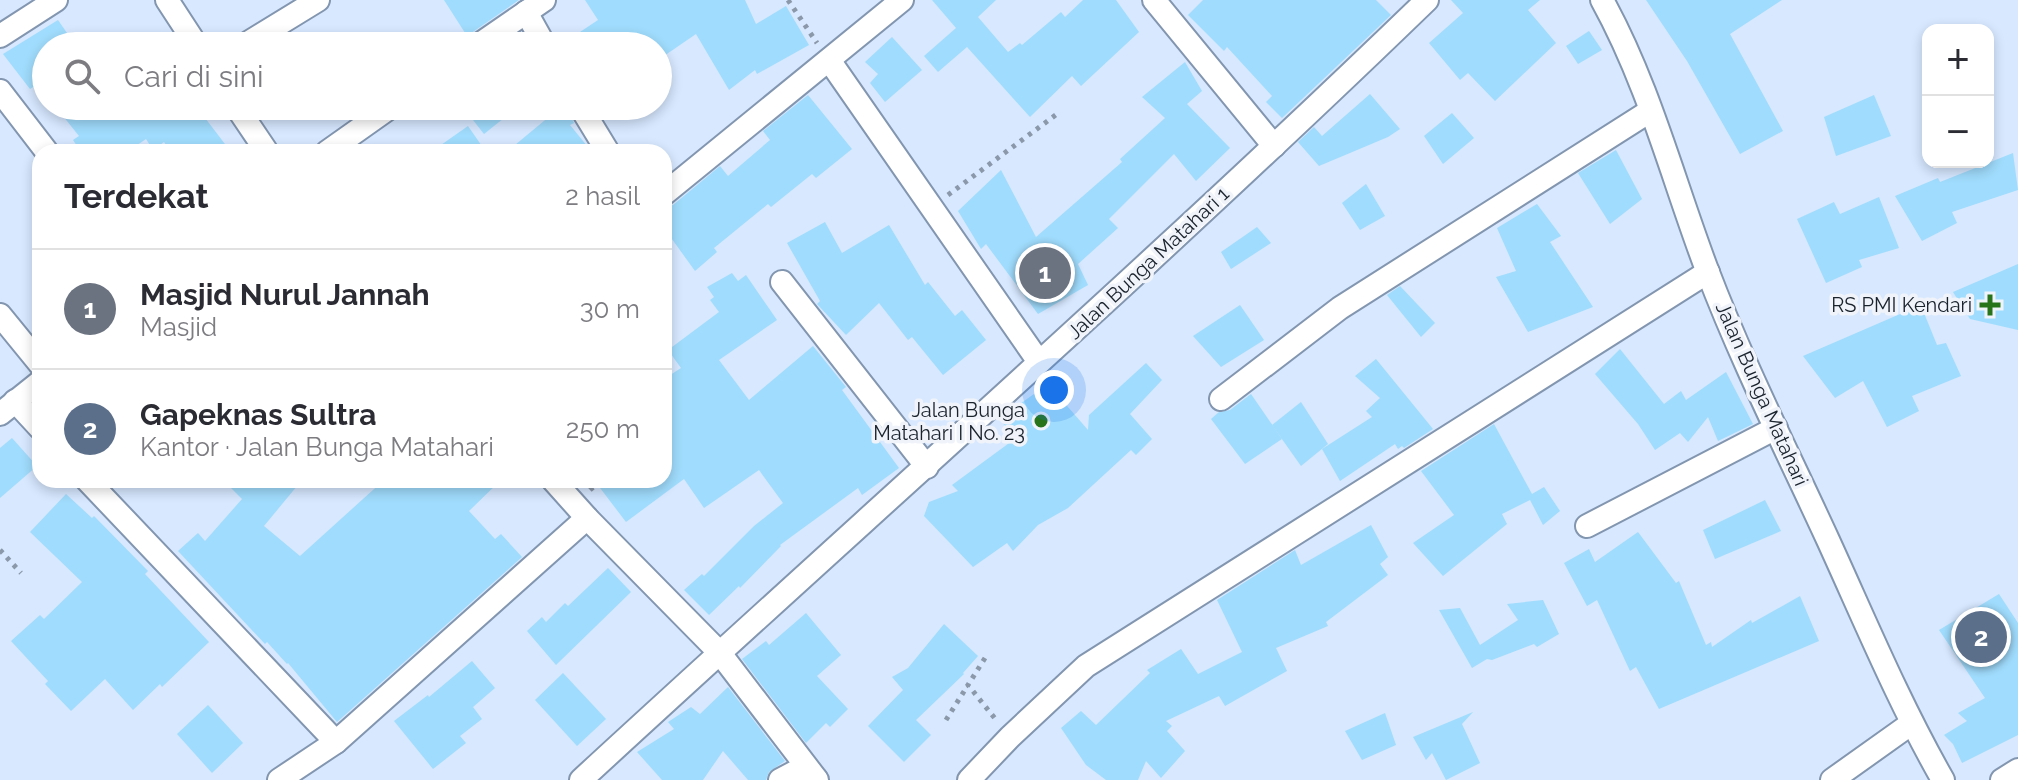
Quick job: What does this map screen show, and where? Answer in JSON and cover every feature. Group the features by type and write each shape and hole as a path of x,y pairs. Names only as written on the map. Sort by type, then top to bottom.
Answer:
{"street":[{"path":"0,36 56,0"},
{"path":"167,0 188,32"},
{"path":"266,32 318,0"},
{"path":"672,188 902,0"},
{"path":"1154,0 1274,146"},
{"name":"Jalan Bunga Matahari 1","path":"581,780 927,467 1427,0"},
{"name":"Jalan Bunga Matahari","path":"1602,0 1619,31 1708,272 1776,428 1912,723 1943,780"},
{"path":"497,32 535,6 542,32"},
{"path":"829,60 1039,362"},
{"path":"0,91 41,144"},
{"path":"1221,399 1340,308 1650,111"},
{"path":"245,120 262,144"},
{"path":"338,144 372,120"},
{"path":"589,120 603,144"},
{"path":"969,780 1010,737 1095,660 1708,272"},
{"path":"782,282 927,467"},
{"path":"0,315 32,354"},
{"path":"32,388 8,408 32,423"},
{"path":"1587,526 1776,428"},
{"path":"95,488 336,742"},
{"path":"560,488 719,652 817,779"},
{"path":"279,780 336,742 587,518"},
{"path":"1832,780 1912,723"},
{"path":"2002,780 2018,770"},
{"path":"780,780 797,771 817,779"}],"path":[{"path":"788,0 829,60"},
{"path":"931,208 1057,114"},
{"path":"0,550 21,573"},
{"path":"946,720 985,658"},
{"path":"968,685 1010,737"}],"building":[{"path":"444,0 519,0 473,32 464,32"},
{"path":"585,0 745,0 756,24 786,6 809,45 757,74 755,70 729,90 696,34 672,50 672,32 580,32 598,20"},
{"path":"932,0 996,0 978,17 1008,52 1020,43 1022,45 1061,12 1065,17 1083,0 1116,0 1139,32 1081,86 1072,76 1030,117 967,47 938,72 924,56 956,28"},
{"path":"1203,0 1376,0 1391,15 1282,118 1266,102 1272,96 1227,47 1224,51 1188,15"},
{"path":"1451,0 1540,0 1528,10 1556,43 1495,101 1468,73 1460,80 1429,43 1463,13"},
{"path":"1646,0 1782,0 1730,34 1783,131 1740,154 1687,61"},
{"path":"58,20 66,32 39,32"},
{"path":"1589,31 1602,50 1578,64 1566,46"},
{"path":"32,36 32,88 30,89 3,54"},
{"path":"892,37 922,70 885,102 870,83 878,74 865,62"},
{"path":"1185,62 1202,91 1187,104 1230,148 1196,181 1174,154 1109,219 1118,228 1078,264 1088,285 1038,314 986,244 981,249 958,211 1001,170 1036,237 1122,162 1120,159 1165,118 1142,97"},
{"path":"1370,94 1400,129 1319,166 1298,142 1314,127 1322,136"},
{"path":"808,95 852,149 816,178 812,174 771,207 768,204 714,248 717,252 695,271 672,239 672,205 720,166 728,176 770,140 763,131"},
{"path":"1874,95 1891,136 1836,156 1824,117"},
{"path":"1452,113 1474,138 1443,164 1424,136"},
{"path":"66,120 207,120 225,144 149,144 146,139 139,144 76,144 73,140 79,136"},
{"path":"473,120 502,120 484,134"},
{"path":"545,120 573,120 574,123 570,125 585,144 516,144"},
{"path":"468,126 480,144 442,144"},
{"path":"1616,150 1642,199 1610,224 1578,173"},
{"path":"2013,153 2018,190 1952,212 1957,223 1922,241 1895,196 1938,178 1940,182 1975,168 1994,168 1994,161"},
{"path":"1366,184 1385,216 1360,230 1342,203"},
{"path":"1879,197 1899,248 1859,260 1862,267 1826,283 1797,219 1834,202 1840,214"},
{"path":"1537,204 1561,236 1550,242 1593,307 1528,332 1496,277 1516,271 1497,228"},
{"path":"825,222 842,253 889,225 925,285 928,282 955,316 962,310 986,340 943,375 912,337 908,340 879,303 846,335 817,304 820,301 787,243"},
{"path":"1257,227 1271,243 1231,269 1221,252"},
{"name":"RS PMI Kendari","path":"2018,264 2018,330 1970,319 1953,292"},
{"path":"732,273 738,281 746,275 777,320 719,360 749,400 813,346 846,387 842,390 899,468 862,495 858,488 780,545 740,588 709,615 684,590 702,574 704,576 754,526 783,503 759,470 704,508 684,479 672,488 672,374 681,368 672,356 672,347 719,312 710,300 714,297 707,287"},
{"path":"1400,286 1435,323 1421,337 1387,295"},
{"path":"1240,305 1264,340 1221,367 1193,336"},
{"path":"1914,308 1922,308 1937,345 1946,343 1961,376 1912,396 1919,411 1887,427 1863,381 1835,398 1803,356"},
{"path":"1620,349 1664,404 1681,391 1686,400 1726,372 1753,424 1718,441 1708,417 1688,442 1680,433 1655,450 1638,424 1595,374"},
{"path":"1376,359 1433,429 1404,448 1398,449 1395,444 1340,481 1322,449 1372,417 1366,411 1380,398 1355,376"},
{"path":"1146,363 1162,380 1130,414 1152,439 1136,455 1131,450 1068,508 1038,525 1013,551 1007,543 973,567 924,516 929,502 958,491 952,485 1016,438 999,419 1048,384 1088,430 1089,415"},
{"path":"1251,394 1282,439 1245,464 1211,419 1219,412 1230,410"},
{"path":"1301,402 1328,444 1301,466 1272,425"},
{"path":"1494,424 1532,494 1544,487 1560,511 1543,525 1530,500 1502,514 1507,524 1443,576 1413,543 1454,515 1421,471"},
{"path":"12,438 32,460 32,470 0,498 0,448"},
{"path":"231,488 295,488 264,526 300,556 375,488 493,488 469,511 495,539 501,534 522,557 337,722 288,663 267,642 265,644 178,551 198,533 205,541 242,499"},
{"path":"600,488 672,488 626,522"},
{"path":"66,494 92,518 94,516 148,571 145,574 209,642 133,710 105,679 71,711 11,641 40,615 44,619 82,582 30,532"},
{"path":"1765,500 1781,531 1715,559 1703,530"},
{"path":"1371,525 1388,557 1380,564 1388,575 1326,622 1328,626 1276,648 1287,671 1225,706 1219,696 1166,721 1172,726 1167,731 1185,751 1161,778 1146,761 1138,780 1106,780 1086,765 1061,728 1081,711 1096,725 1150,673 1147,670 1181,649 1198,674 1242,652 1217,600 1295,550 1301,565"},
{"path":"1638,532 1676,583 1679,581 1706,645 1711,642 1712,647 1751,620 1752,623 1800,596 1819,641 1659,709 1636,667 1630,671 1597,600 1587,606 1564,563 1589,549 1595,562"},
{"path":"608,568 631,592 556,665 527,631 542,617 546,622 565,603 568,606"},
{"path":"1999,594 2018,623 2018,735 1962,763 1953,744 1944,735 1967,721 1958,713 1985,698 1939,630"},
{"path":"1543,600 1559,634 1537,647 1534,644 1492,660 1487,659 1472,668 1439,610 1460,608 1480,645 1518,620 1507,604"},
{"path":"806,613 841,655 817,676 848,709 830,727 826,723 806,743 742,659 766,641 769,645"},
{"path":"944,624 978,656 964,674 916,720 931,735 904,762 868,726 903,690 892,677 908,668"},
{"path":"472,661 495,688 473,707 482,719 460,736 466,743 433,769 394,721"},
{"path":"563,673 606,719 577,746 535,700"},
{"path":"728,687 785,761 769,772 766,780 748,780 723,751 703,780 662,780 637,752 674,729 668,722 691,707 700,714"},
{"path":"208,705 243,743 212,773 177,734"},
{"path":"1473,712 1462,724 1480,763 1446,780 1432,753 1426,760 1413,737"},
{"path":"1385,713 1396,745 1362,760 1345,731"}],"place":[{"name":"Masjid Nurul Jannah","path":"1045,273"},
{"name":"RS PMI Kendari","path":"1990,305"},
{"name":"Jalan Bunga Matahari I No. 23","path":"1041,421"},
{"name":"Gapeknas Sultra","path":"1981,637"}]}
